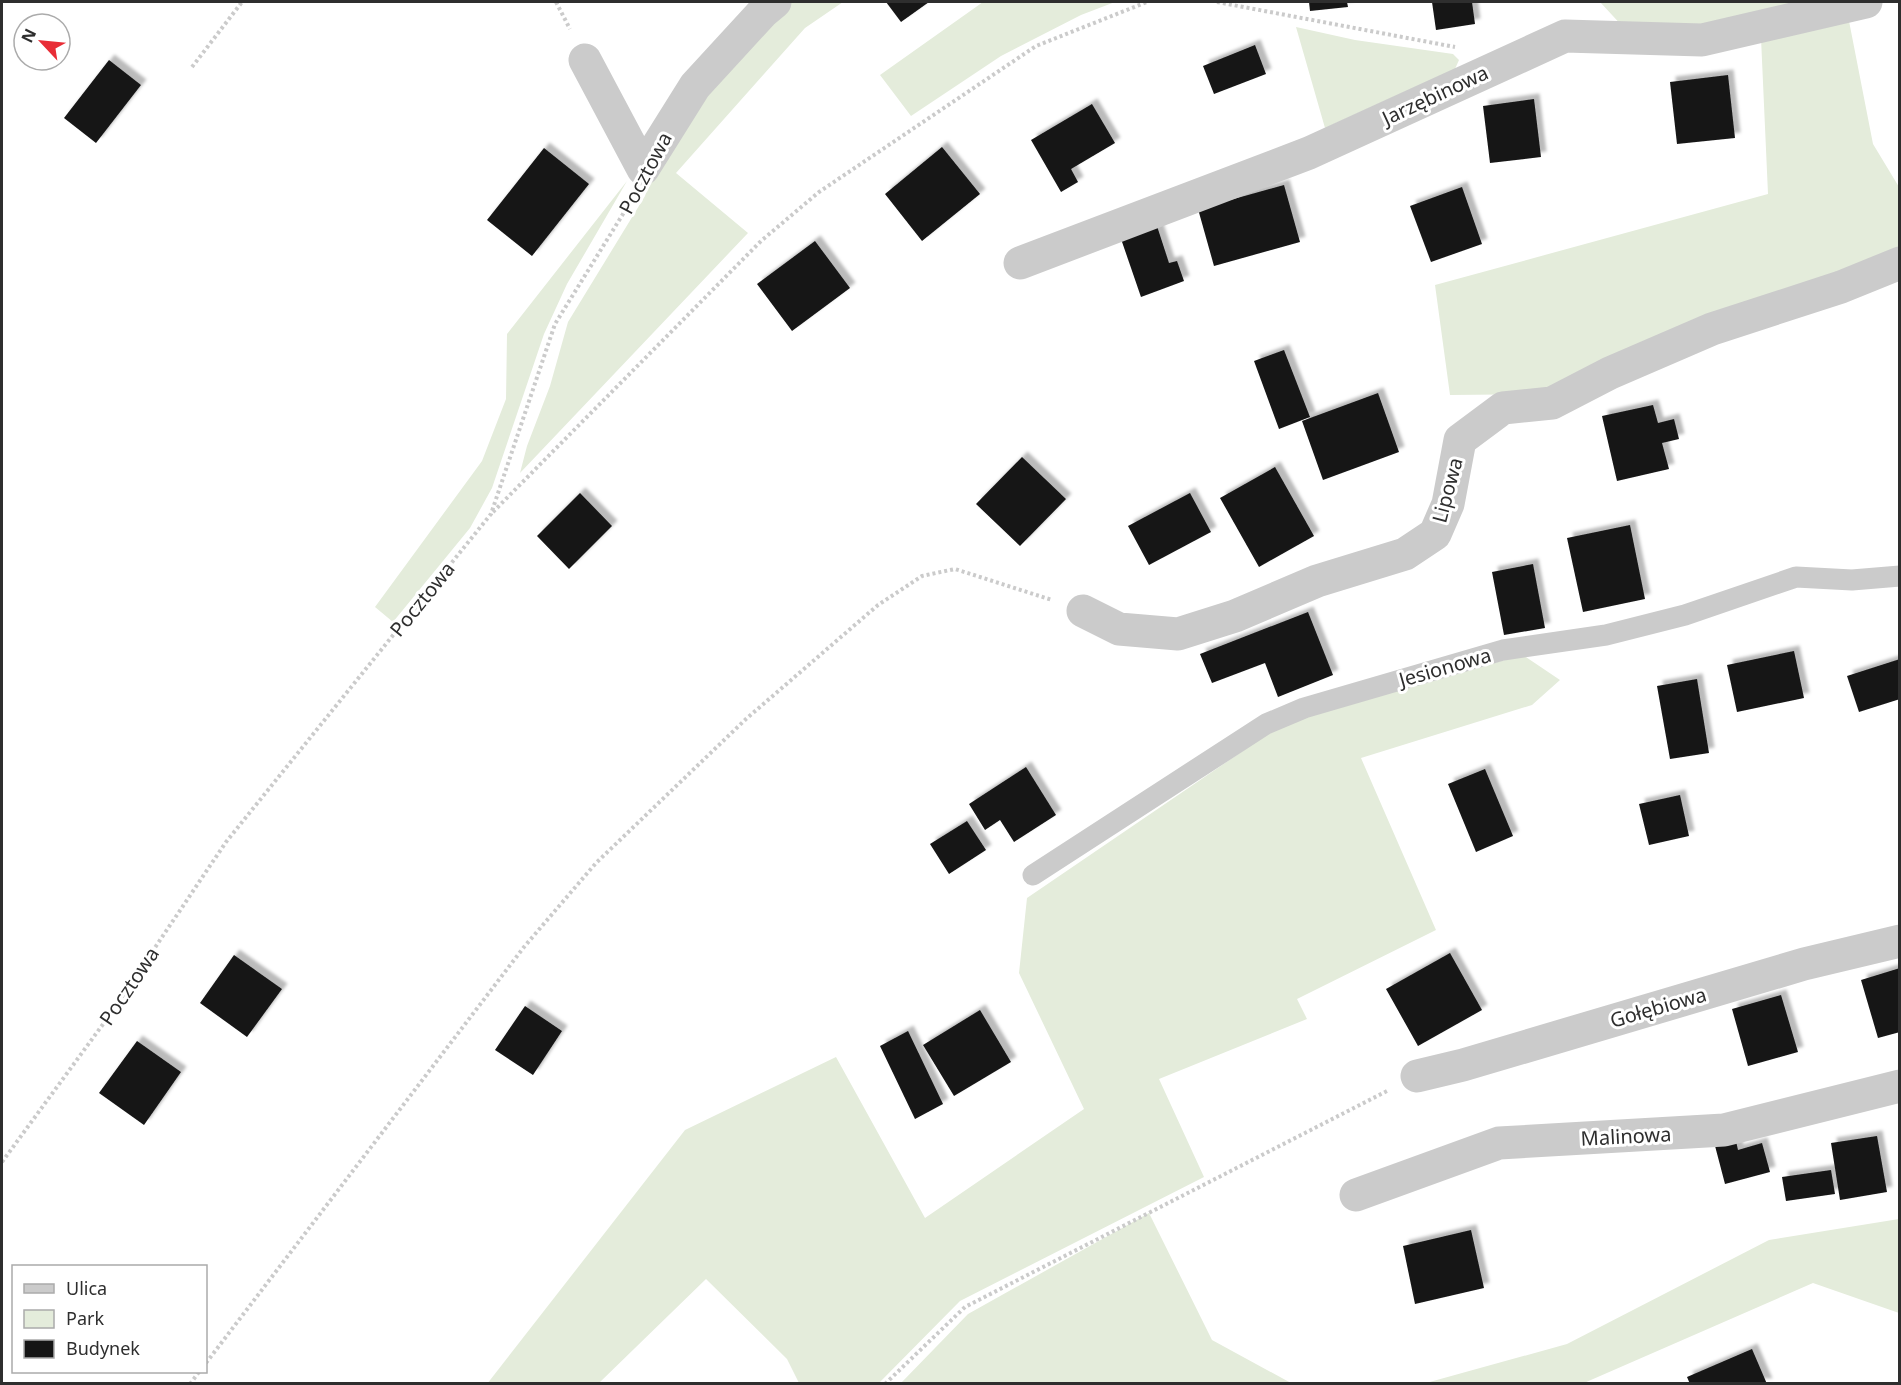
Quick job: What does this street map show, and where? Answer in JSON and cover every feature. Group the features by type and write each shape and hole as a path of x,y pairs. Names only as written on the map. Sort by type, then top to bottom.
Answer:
{"street":[{"name":"Pocztowa","path":"643,169 695,86 775,2"},
{"name":"Jarzębinowa","path":"1020,263 1309,153 1565,36 1702,40 1866,2"},
{"path":"585,60 643,169"},
{"name":"Lipowa","path":"1083,611 1119,629 1178,634 1235,616 1317,581 1405,554 1435,534 1448,504 1460,440 1503,408 1552,403 1610,373 1712,329 1841,287 1899,263"},
{"name":"Gołębiowa","path":"1417,1076 1462,1065 1804,964 1899,940"},
{"name":"Malinowa","path":"1356,1195 1499,1143 1724,1130 1899,1086"}],"lane":[{"name":"Jesionowa","path":"1033,876 1266,724 1304,708 1503,650 1606,635 1685,615 1796,577 1852,580 1899,576"}],"path":[{"path":"192,67 242,2"},
{"path":"491,514 761,241 819,192 1036,46 1147,2"},
{"path":"1217,2 1458,48"},
{"name":"Pocztowa","path":"2,1162 109,1016 226,842 491,514 555,324 639,187 643,169"},
{"path":"207,1363 524,947 596,863 746,719 878,605 922,576 955,569 1022,589 1083,611"},
{"path":"885,1383 965,1307 1417,1076"}],"green space":[{"path":"792,2 843,2 805,28 676,173 748,233 520,473 527,446 550,386 568,322 645,196 656,164 703,88"},
{"path":"983,2 1115,2 1081,15 1001,56 911,116 880,75"},
{"path":"1600,2 1805,2 1705,30 1625,29"},
{"path":"1849,21 1873,144 1899,187 1899,256 1553,394 1450,395 1435,285 1768,194 1761,38"},
{"path":"1296,27 1355,40 1453,54 1459,60 1455,69 1325,128"},
{"path":"627,181 567,284 544,334 492,488 470,528 393,622 375,607 482,461 506,399 507,334"},
{"path":"1523,655 1560,680 1532,705 1361,758 1436,930 1297,999 1307,1019 1159,1079 1204,1177 960,1301 879,1383 799,1383 787,1359 706,1279 599,1383 487,1384 685,1130 836,1057 925,1218 1084,1109 1019,973 1027,898 1275,729 1315,712"},
{"path":"1149,1213 1212,1340 1291,1383 901,1383 968,1314"},
{"path":"1899,1219 1899,1313 1813,1283 1584,1383 1426,1383 1567,1344 1769,1240"}],"building":[{"path":"886,2 929,2 901,22"},
{"path":"1309,2 1347,2 1348,7 1310,11"},
{"path":"1432,2 1472,2 1475,24 1436,30"},
{"path":"1255,45 1266,74 1214,94 1203,66"},
{"path":"109,60 141,85 96,143 64,118"},
{"path":"1728,75 1735,138 1677,144 1670,82"},
{"path":"1534,99 1541,157 1490,163 1483,106"},
{"path":"1092,104 1115,143 1071,169 1078,182 1061,192 1031,140"},
{"path":"942,147 980,194 922,241 885,194"},
{"path":"544,148 589,184 532,256 487,220"},
{"path":"1284,185 1300,242 1214,266 1198,209"},
{"path":"1462,187 1482,244 1431,262 1410,206"},
{"path":"1156,223 1169,263 1177,261 1184,281 1141,297 1120,236"},
{"path":"815,241 850,288 792,331 757,284"},
{"path":"1284,350 1310,417 1279,429 1254,361"},
{"path":"1378,393 1399,452 1323,480 1302,421"},
{"path":"1653,405 1658,423 1674,419 1679,439 1662,443 1669,469 1617,481 1602,416"},
{"path":"1022,457 1066,499 1020,546 976,504"},
{"path":"1275,467 1314,536 1259,567 1220,498"},
{"path":"580,493 612,526 569,569 537,536"},
{"path":"1190,493 1211,532 1149,565 1128,526"},
{"path":"1630,525 1645,599 1583,612 1567,538"},
{"path":"1533,564 1545,628 1504,635 1492,572"},
{"path":"1308,612 1333,675 1278,697 1265,663 1212,683 1200,654"},
{"path":"1794,651 1804,698 1737,712 1727,665"},
{"path":"1900,659 1900,699 1859,712 1847,676"},
{"path":"1697,679 1709,753 1670,759 1657,686"},
{"path":"1026,767 1056,815 1014,842 1000,820 985,830 969,804"},
{"path":"1485,769 1513,836 1476,852 1448,784"},
{"path":"1680,795 1689,836 1649,845 1639,804"},
{"path":"967,821 986,850 949,874 930,844"},
{"path":"1450,953 1482,1010 1418,1046 1386,989"},
{"path":"234,955 282,989 247,1037 200,1003"},
{"path":"1900,968 1900,1032 1878,1038 1861,980"},
{"path":"1781,995 1798,1052 1748,1066 1732,1009"},
{"path":"525,1006 562,1031 533,1075 495,1050"},
{"path":"980,1010 1011,1062 954,1096 923,1045"},
{"path":"908,1031 943,1104 915,1119 880,1046"},
{"path":"137,1041 181,1072 144,1125 99,1093"},
{"path":"1877,1136 1887,1192 1840,1200 1831,1143"},
{"path":"1735,1137 1738,1150 1762,1143 1770,1172 1725,1184 1714,1142"},
{"path":"1831,1170 1835,1194 1786,1201 1782,1177"},
{"path":"1471,1230 1484,1288 1415,1304 1403,1246"},
{"path":"1752,1349 1767,1384 1690,1384 1687,1377"}]}
